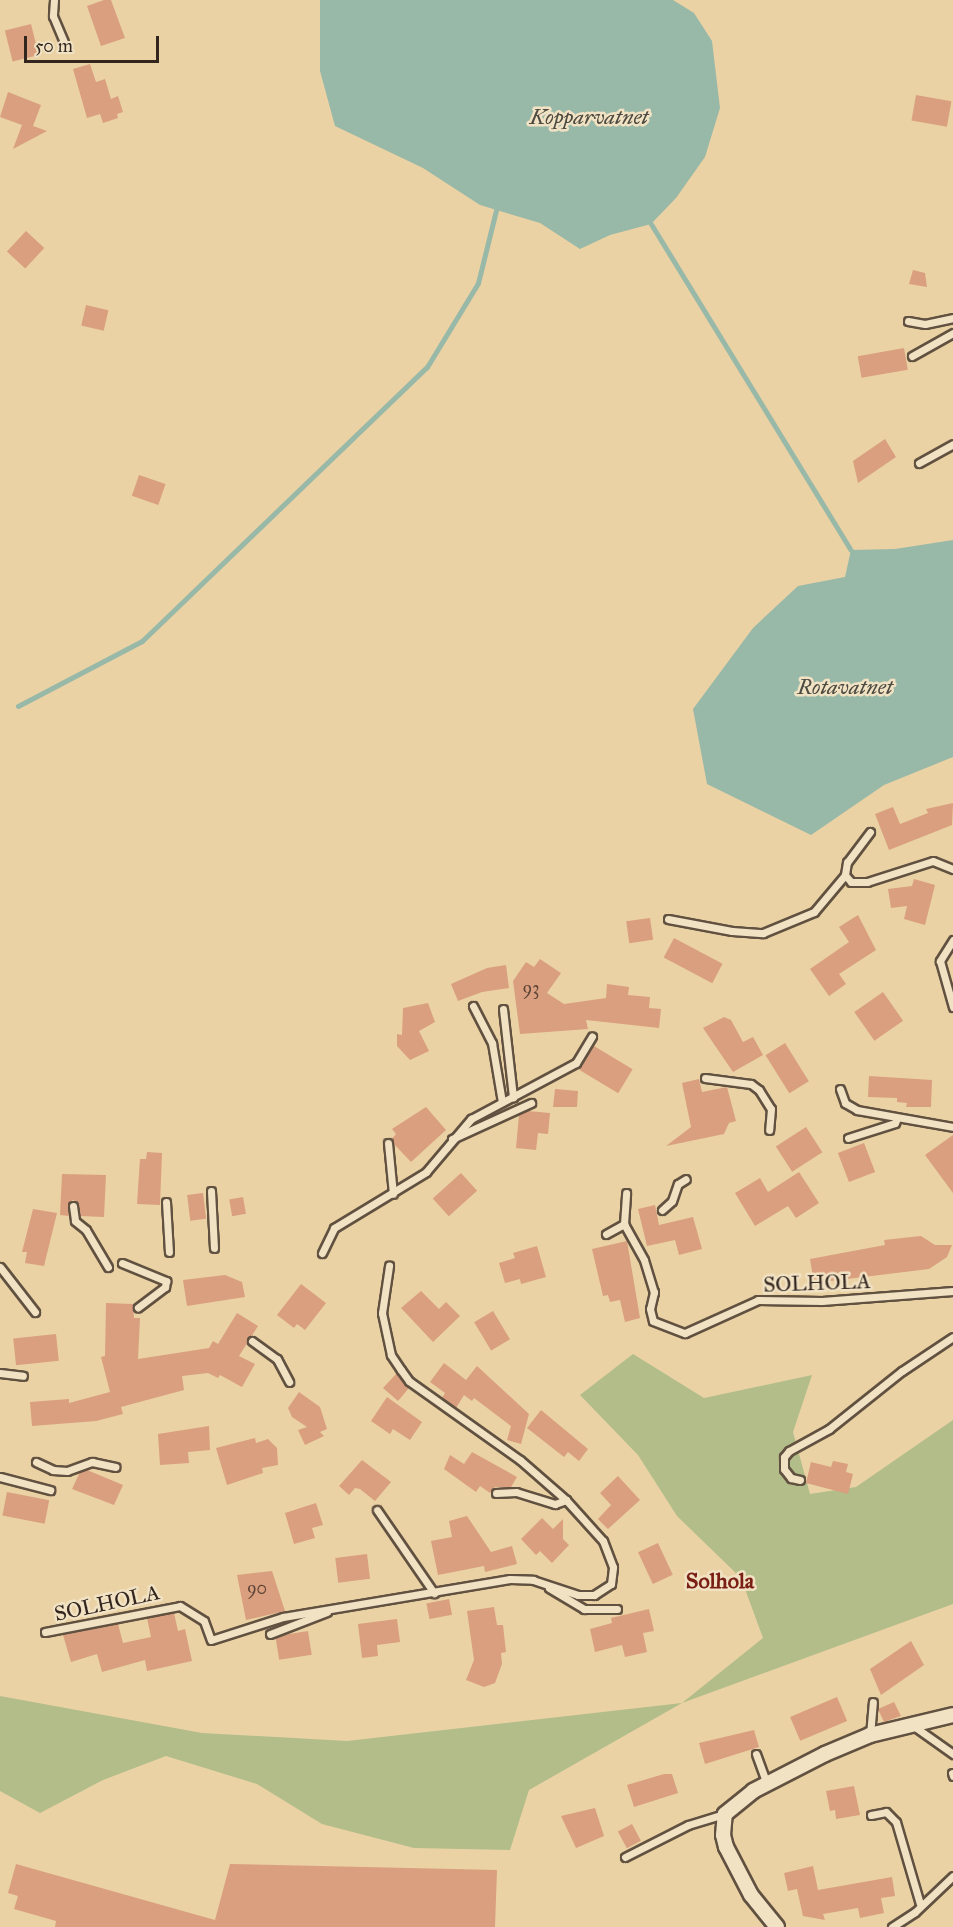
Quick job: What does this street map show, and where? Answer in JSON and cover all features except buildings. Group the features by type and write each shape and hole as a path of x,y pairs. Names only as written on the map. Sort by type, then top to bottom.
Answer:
{"street":[{"path":"777,1927 752,1895 726,1847 723,1835 725,1814 767,1785 870,1735 915,1727 953,1715"}],"lane":[{"path":"54,0 53,16 64,42"},
{"path":"908,321 925,324 953,318"},
{"path":"912,356 953,333"},
{"path":"919,463 953,444"},
{"path":"668,919 732,931 763,933 814,912 845,875 850,856 870,832"},
{"path":"845,875 856,883 933,861 953,869"},
{"path":"953,940 939,961 953,1007"},
{"path":"473,1006 492,1043 502,1102"},
{"path":"503,1009 513,1097"},
{"path":"322,1253 334,1228 426,1172 471,1119 576,1063 592,1036"},
{"path":"705,1078 750,1084 759,1090 771,1109 770,1130"},
{"path":"840,1089 850,1107 897,1118 953,1127"},
{"path":"452,1139 531,1103"},
{"path":"848,1138 895,1123 897,1118"},
{"path":"388,1143 393,1194"},
{"path":"662,1210 672,1201 678,1184 686,1179"},
{"path":"211,1191 214,1248"},
{"path":"606,1234 624,1224 626,1193"},
{"path":"166,1202 169,1252"},
{"path":"73,1206 75,1221 86,1230 108,1267"},
{"name":"SOLHOLA","path":"624,1224 648,1271 654,1292 650,1308 653,1321 685,1333 758,1300 822,1301 953,1291"},
{"path":"122,1263 166,1281 165,1287 138,1307"},
{"name":"SOLHOLA","path":"45,1632 180,1606 204,1622 211,1640 284,1617 519,1578 578,1595 594,1594 605,1590 613,1577 603,1541 566,1500 520,1460 409,1381 391,1355 382,1313 389,1266"},
{"path":"0,1267 32,1309"},
{"path":"800,1480 791,1478 784,1469 784,1457 789,1451 830,1429 953,1337"},
{"path":"252,1341 277,1359 289,1382"},
{"path":"0,1373 23,1376"},
{"path":"36,1462 53,1470 67,1471 92,1462 115,1467"},
{"path":"0,1477 50,1490"},
{"path":"496,1493 516,1492 555,1504 566,1500"},
{"path":"377,1510 434,1593"},
{"name":"SOLHOLA","path":"542,1583 563,1600 584,1609 617,1610"},
{"name":"SOLHOLA","path":"270,1634 334,1608"},
{"path":"870,1735 873,1702"},
{"path":"915,1727 953,1754"},
{"path":"756,1754 767,1785"},
{"path":"871,1815 886,1812 896,1822 920,1904"},
{"path":"625,1857 688,1825 725,1814"},
{"path":"892,1927 953,1876"}],"green space":[{"path":"633,1354 704,1398 812,1375 793,1432 810,1494 856,1487 953,1420 953,1604 682,1703 763,1638 741,1578 677,1516 638,1455 580,1395"},
{"path":"0,1696 202,1733 347,1741 682,1703 529,1790 510,1850 414,1848 322,1824 257,1784 166,1756 103,1780 40,1813 0,1791"}],"water":[{"name":"Kopparvatnet","path":"320,0 673,0 694,13 712,41 720,108 705,157 676,198 651,224 610,235 580,249 540,223 480,205 423,168 335,126 320,71"},
{"name":"Rotavatnet","path":"953,540 953,757 884,785 811,835 707,784 693,709 753,628 798,586 845,577 851,550 895,549"}],"waterway":[{"path":"18,706 142,641 427,367 478,283 496,210"},
{"path":"651,224 851,550"}],"district":[{"name":"Solhola","path":"720,1581"}]}
